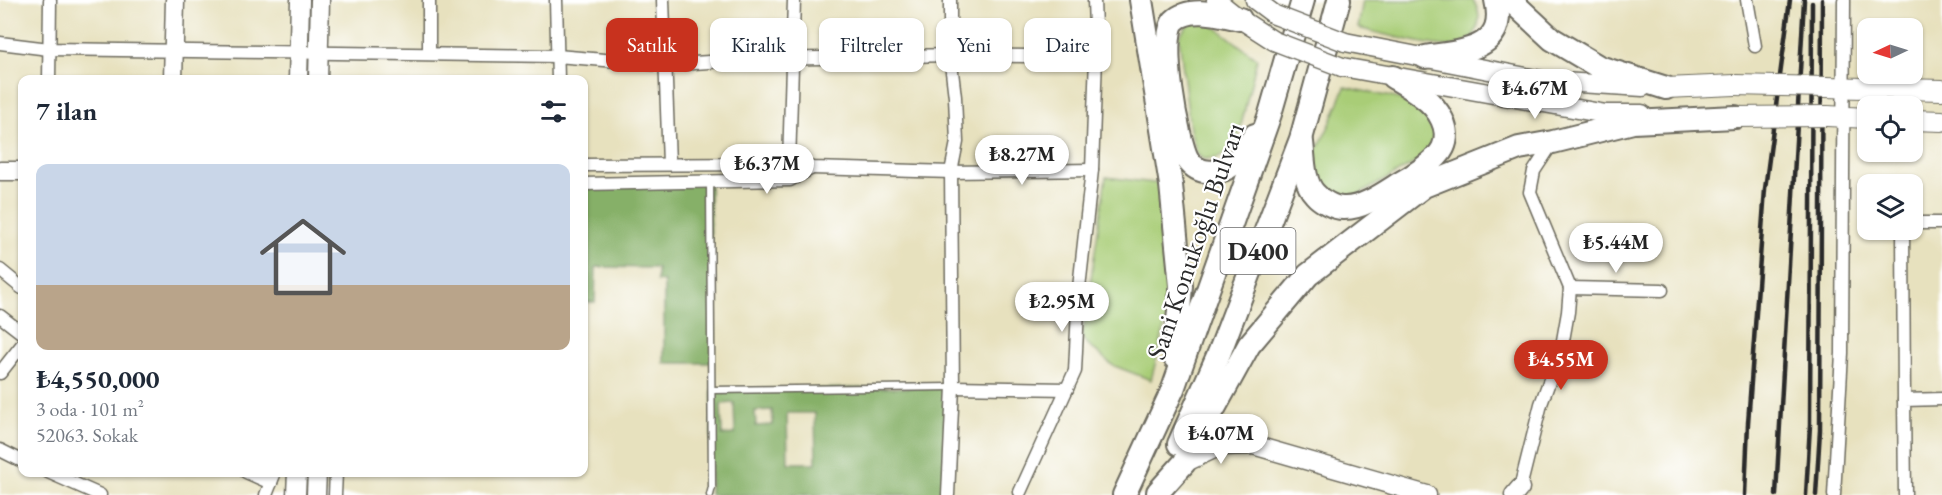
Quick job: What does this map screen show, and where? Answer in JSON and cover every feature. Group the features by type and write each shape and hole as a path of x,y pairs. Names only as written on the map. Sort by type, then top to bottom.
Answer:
{"highway":[{"path":"1141,0 1170,185 1181,286 1173,389"},
{"name":"Sani Konukoğlu Bulvarı","path":"1124,495 1173,389 1270,114 1304,0"},
{"name":"D400","path":"1158,494 1220,351 1301,139 1339,0"},
{"path":"1425,57 1466,51 1488,40 1496,29 1499,15 1496,0"},
{"path":"1510,0 1552,39 1599,67 1666,88"},
{"path":"1240,19 1198,12 1175,20 1170,27 1169,66 1179,134 1189,161 1205,172 1218,171 1232,165 1270,114"},
{"path":"1301,139 1307,179 1314,194 1329,204 1344,208 1360,204 1386,192 1419,172 1443,149 1446,135 1443,119 1425,98 1393,77"},
{"path":"1158,494 1184,463 1250,345 1308,275 1424,186 1519,148 1633,122 1735,117"}],"main road":[{"path":"173,75 175,0"},
{"path":"298,75 300,0"},
{"path":"318,75 320,0"},
{"path":"1216,0 1274,41 1341,67 1393,77 1606,114 1857,117"},
{"path":"1255,0 1275,15 1345,42 1546,81 1666,88 1735,85 1942,90"},
{"path":"1923,120 1942,121"},
{"path":"0,171 18,171"},
{"path":"1184,463 1220,446 1253,445 1425,495"},
{"path":"296,495 297,477"},
{"path":"316,495 317,477"}],"street":[{"path":"49,75 50,0"},
{"path":"429,0 429,53"},
{"path":"556,0 558,75"},
{"path":"663,0 663,18"},
{"path":"793,18 794,0"},
{"path":"950,0 950,18"},
{"path":"1094,0 1095,18"},
{"path":"1747,0 1755,46"},
{"path":"1834,495 1842,353 1834,87 1844,0"},
{"path":"0,43 49,49 429,53 556,56 606,60"},
{"path":"807,59 936,55"},
{"path":"664,72 669,164"},
{"path":"789,164 792,72"},
{"path":"948,495 953,387 951,172 957,142 952,72"},
{"path":"1020,492 1075,371 1079,288 1092,170 1095,72"},
{"path":"1518,493 1540,404 1562,346 1570,288 1530,192 1534,171 1553,142"},
{"path":"588,165 789,164 812,168 951,172 1092,170"},
{"path":"588,184 790,180 812,168"},
{"path":"1923,223 1942,223"},
{"path":"1903,240 1905,495"},
{"path":"0,270 18,285"},
{"path":"1570,288 1662,290"},
{"path":"0,316 18,330"},
{"path":"0,373 18,350"},
{"path":"953,387 1067,389"},
{"path":"1904,400 1942,399"},
{"path":"0,450 18,459"},
{"path":"59,477 100,495"},
{"path":"256,477 270,484"},
{"path":"335,495 336,477"}],"lane":[{"path":"710,182 712,487 710,495"},
{"path":"711,390 953,387"}],"green space":[{"path":"1363,0 1473,0 1479,19 1476,31 1467,41 1459,45 1438,45 1358,28"},
{"path":"1191,21 1208,21 1257,59 1237,142 1218,158 1203,159 1197,154 1190,130 1179,36"},
{"path":"1345,87 1418,103 1436,129 1432,146 1425,157 1353,198 1337,197 1326,190 1315,177 1315,154"},
{"path":"1106,177 1162,184 1168,279 1167,318 1151,380 1112,365 1082,339"},
{"path":"710,182 712,363 664,363 664,282 657,281 657,268 596,267 595,302 588,302 588,184"},
{"path":"953,387 948,495 710,495 712,390","holes":["734,403 735,434 722,435 721,404","772,410 773,425 756,426 755,411","787,413 815,413 816,463 788,463"]}],"railway":[{"path":"1745,495 1765,189 1790,0"},
{"path":"1776,495 1804,0"},
{"path":"1816,495 1820,430 1822,0"},
{"path":"1806,495 1810,425 1812,3"}]}
